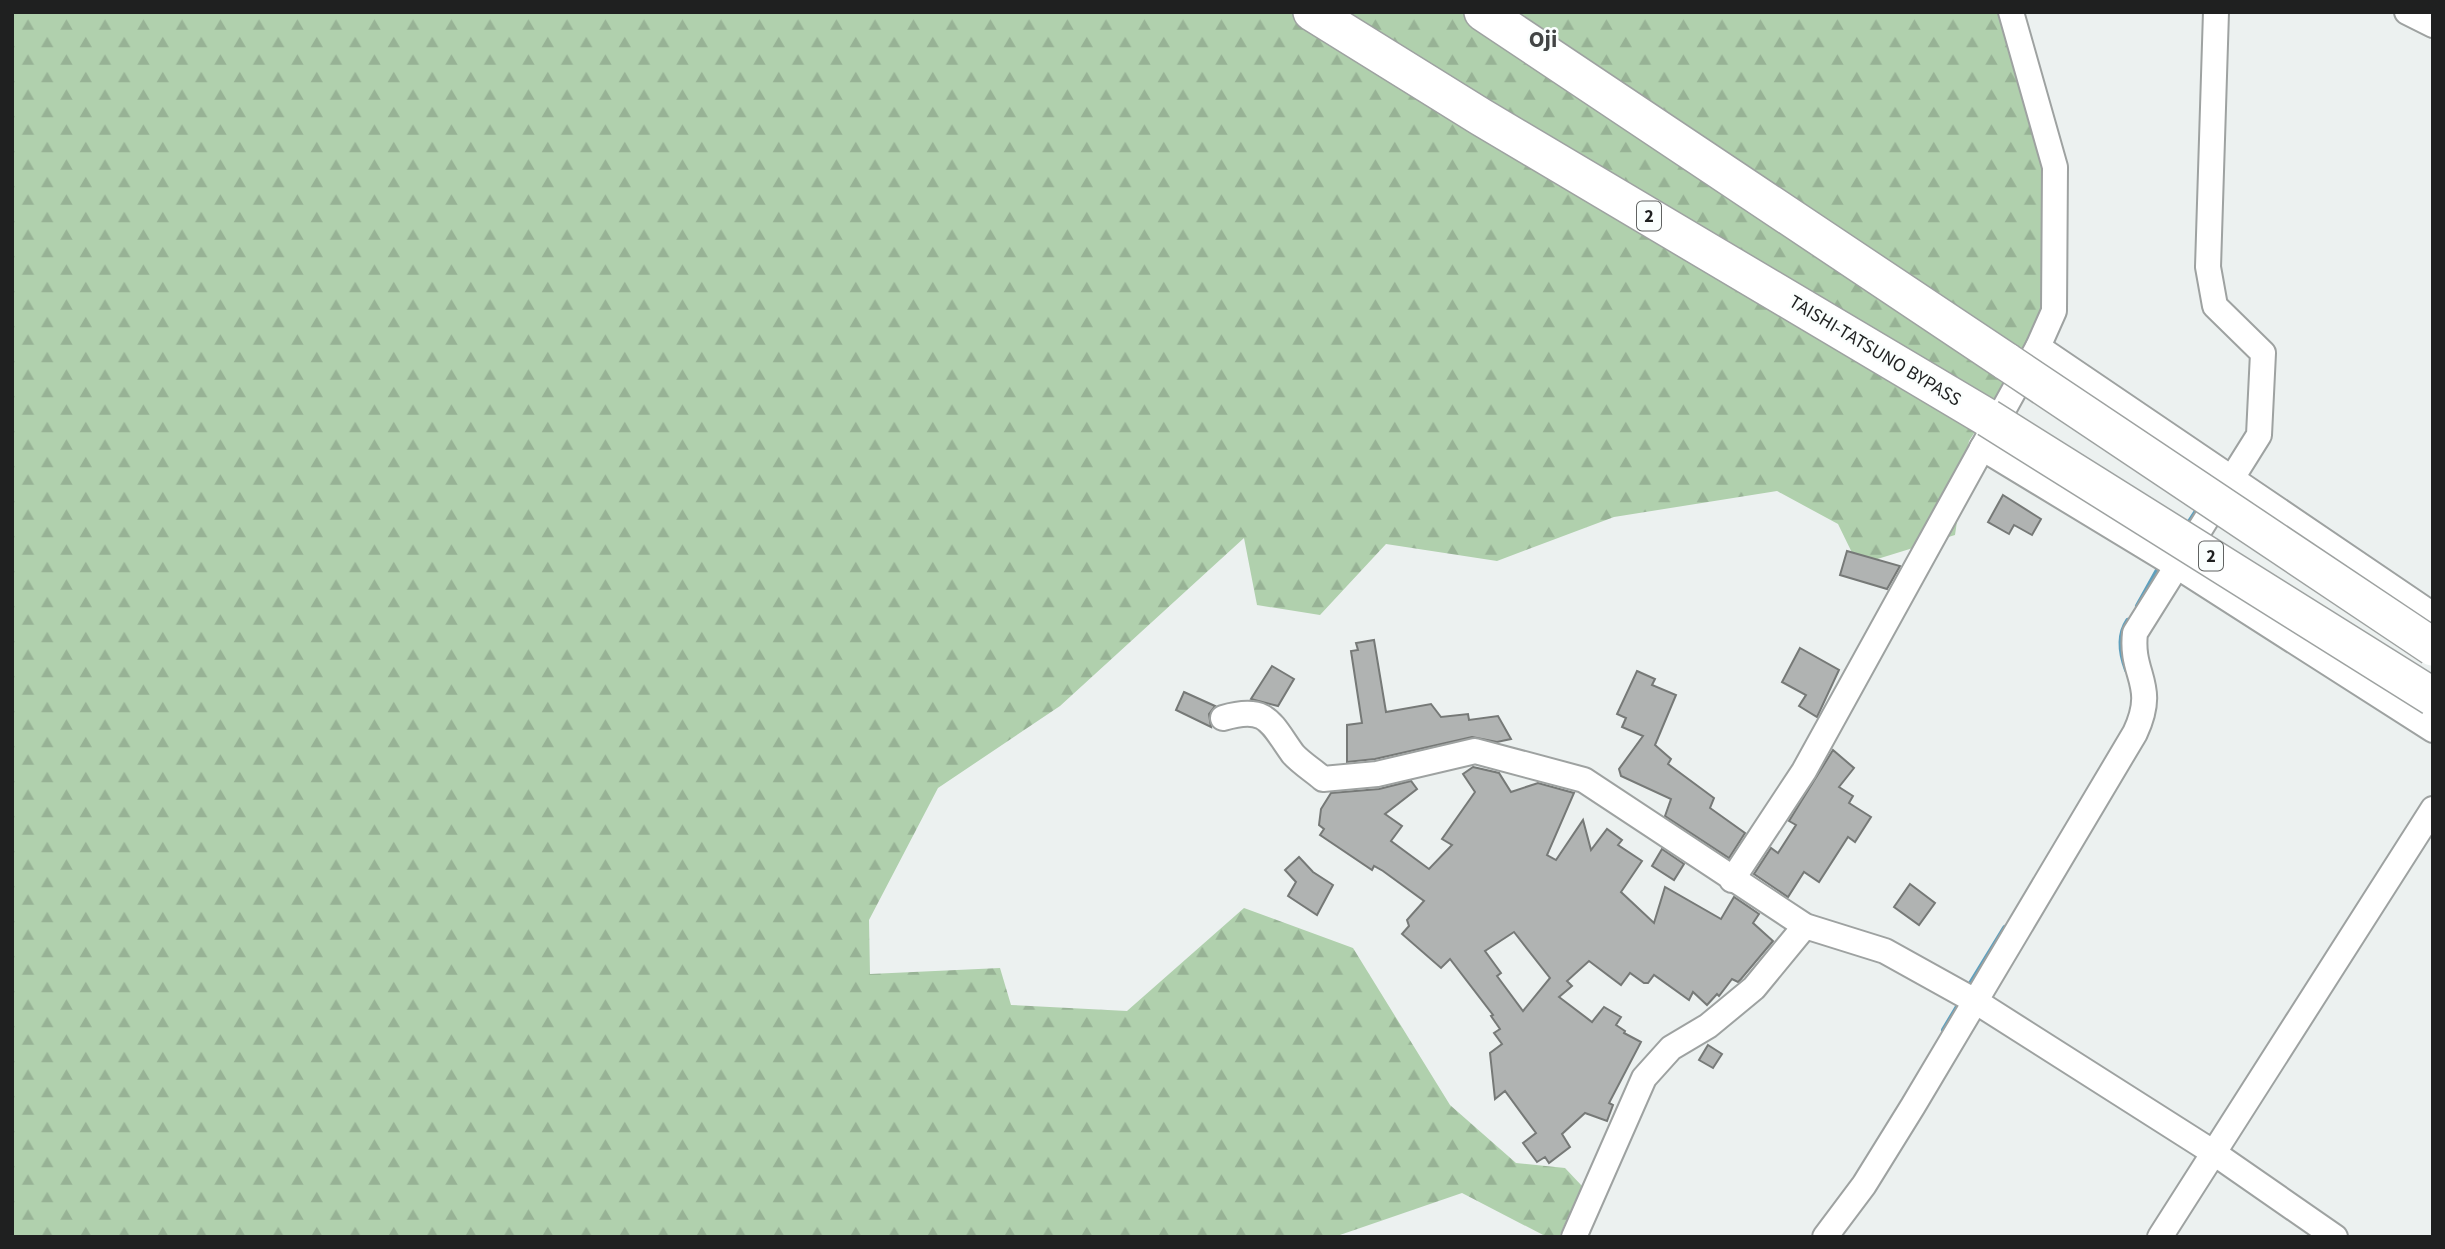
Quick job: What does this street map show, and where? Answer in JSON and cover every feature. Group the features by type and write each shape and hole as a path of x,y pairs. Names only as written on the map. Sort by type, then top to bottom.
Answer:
{"highway":[{"name":"TAISHI-TATSUNO BYPASS","path":"1312,12 1985,433 2433,697"},
{"path":"1483,12 2023,354 2433,647"}],"street":[{"path":"1732,880 1804,771 1985,433 2023,354 2054,311 2055,167 2011,12"},
{"path":"1825,1237 1871,1174 2146,711 2145,685 2133,651 2135,633 2175,565 2259,435 2263,353 2215,306 2208,267 2216,12"},
{"path":"2407,12 2433,25"},
{"path":"2023,354 2232,480 2433,615"},
{"path":"1985,433 2175,565 2433,730"},
{"path":"1223,718 1247,711 1276,725 1294,755 1323,779 1377,774 1475,751 1584,780 1805,926 1885,951 1975,1001 2214,1153 2334,1237"},
{"path":"2160,1237 2433,809"},
{"path":"1574,1237 1644,1078 1671,1048 1708,1026 1754,988 1805,926"}],"green space":[{"path":"12,12 2002,12 2041,160 2054,249 2037,337 1969,441 1955,535 1858,565 1838,524 1777,491 1614,517 1497,561 1386,544 1320,615 1257,605 1244,538 1060,706 938,788 869,920 870,974 1000,968 1011,1005 1127,1011 1244,908 1353,948 1450,1105 1516,1163 1565,1168 1582,1186 1559,1237 1547,1237 1462,1193 1334,1237 12,1237"}],"building":[{"path":"2003,495 2041,519 2032,535 2014,525 2009,534 1988,522"},
{"path":"1847,551 1900,566 1887,589 1840,575"},
{"path":"1374,640 1386,712 1431,704 1441,717 1468,714 1469,720 1498,716 1511,739 1497,742 1472,737 1375,759 1347,762 1347,725 1362,723 1351,651 1358,650 1356,643"},
{"path":"1800,648 1839,670 1817,717 1799,706 1806,695 1782,682"},
{"path":"1272,666 1294,679 1278,706 1251,699"},
{"path":"1637,671 1655,679 1652,685 1676,695 1655,745 1671,759 1668,764 1714,798 1710,808 1745,833 1729,858 1665,816 1671,799 1621,776 1619,769 1643,736 1622,727 1626,718 1617,714"},
{"path":"1184,692 1215,706 1209,714 1211,727 1176,710"},
{"path":"1833,750 1854,768 1839,787 1853,796 1849,803 1871,817 1855,842 1848,837 1819,882 1804,872 1788,897 1754,874 1771,848 1778,853 1796,825 1789,821"},
{"path":"1473,767 1499,773 1511,792 1538,783 1574,793 1547,855 1556,860 1583,820 1591,850 1607,829 1622,840 1618,845 1642,861 1621,892 1654,923 1665,887 1721,919 1734,897 1759,914 1753,923 1773,941 1738,982 1732,979 1719,996 1717,994 1707,1005 1693,992 1689,1000 1654,975 1648,983 1644,983 1630,973 1621,985 1589,961 1567,981 1572,986 1559,997 1592,1022 1604,1007 1621,1017 1616,1025 1625,1031 1624,1033 1641,1042 1609,1103 1613,1105 1607,1121 1585,1113 1562,1134 1570,1147 1549,1163 1545,1157 1537,1162 1523,1143 1536,1133 1505,1091 1495,1099 1490,1053 1502,1044 1494,1033 1500,1029 1491,1016 1493,1015 1450,959 1441,968 1402,934 1409,926 1407,920 1424,901 1383,871 1374,866 1372,870 1320,835 1324,829 1319,825 1321,809 1331,793 1379,789 1411,781 1417,789 1385,814 1402,826 1391,841 1429,869 1452,845 1442,839 1475,792 1463,774","holes":["1514,932 1550,978 1523,1011 1497,976 1501,973 1485,951"]},
{"path":"1662,849 1684,864 1674,880 1652,866"},
{"path":"1299,857 1313,872 1333,885 1317,915 1288,896 1296,882 1285,870"},
{"path":"1910,884 1935,903 1919,925 1894,907"},
{"path":"1708,1045 1722,1054 1713,1068 1699,1060"}],"waterway":[{"path":"2186,528 2199,508"},
{"path":"2138,606 2162,563"},
{"path":"2127,670 2122,645 2128,621"},
{"path":"1967,990 2005,928"},
{"path":"1944,1030 1962,1000"}],"district":[{"name":"Oji","path":"1543,39"}]}
